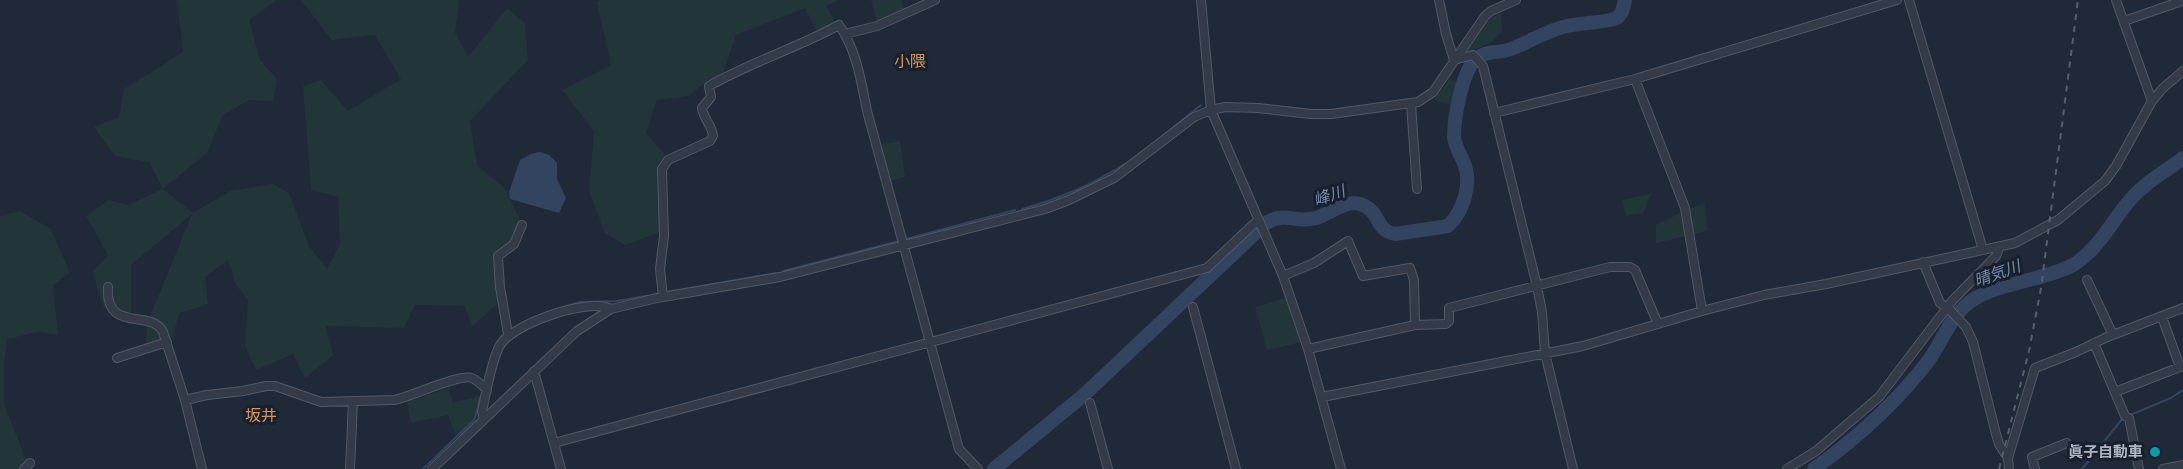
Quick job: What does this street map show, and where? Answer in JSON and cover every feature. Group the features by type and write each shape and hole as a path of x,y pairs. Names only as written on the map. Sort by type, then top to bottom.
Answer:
{"street":[{"path":"845,34 877,26 935,0"},
{"path":"1202,0 1211,110 1283,276 1308,349 1341,469"},
{"path":"1439,0 1454,60"},
{"path":"432,469 577,331 611,309 663,297 780,277 1045,209 1069,201 1114,178 1194,117 1211,110 1236,108 1331,114 1411,104 1433,92 1485,16 1516,0"},
{"path":"1494,113 1635,79 1897,0"},
{"path":"1909,0 1983,250"},
{"path":"2116,0 2152,101"},
{"path":"2124,21 2179,2"},
{"path":"663,297 660,270 664,236 662,169 668,160 710,141 713,136 712,127 702,114 702,108 711,97 709,86 762,60 808,42 839,25 859,67 867,111 960,449 978,469"},
{"path":"1454,60 1473,55 1480,61 1537,286 1542,312 1545,353 1573,469"},
{"path":"1322,397 1583,346 1702,310 1764,295 1826,284 2015,243 2058,220 2105,181 2116,166 2152,101 2183,71"},
{"path":"1635,79 1685,208 1702,310"},
{"path":"1411,104 1417,189"},
{"path":"554,443 1207,268 1258,220"},
{"path":"508,334 500,287 498,256 514,244 522,225"},
{"path":"1283,276 1314,263 1348,241 1363,276 1410,268 1414,280 1415,325"},
{"path":"1786,469 1816,451 1879,397 1948,308 1996,256 1999,248"},
{"path":"1923,262 1940,303 1966,327 1978,357 1999,444 2008,458"},
{"path":"1308,349 1415,325 1446,324 1449,321 1449,308 1610,267 1630,267 1635,270 1658,324"},
{"path":"2087,280 2113,335"},
{"path":"108,287 108,302 112,309 127,319 157,324 161,327 185,400 202,469"},
{"path":"484,418 482,411 499,347 508,334 570,308 584,305 605,306 611,309"},
{"path":"1193,307 1236,469"},
{"path":"2009,469 2008,458 2035,368 2183,308"},
{"path":"2115,392 2182,366 2162,316"},
{"path":"117,358 167,342"},
{"path":"2094,344 2125,416 2129,418 2139,469"},
{"path":"534,371 561,469"},
{"path":"185,400 207,394 243,391 266,386 275,386 321,402 405,398 445,382 467,377 471,377 487,390"},
{"path":"350,469 353,400"},
{"path":"1090,403 1108,469"},
{"path":"2035,469 2032,457 2067,443"},
{"path":"24,469 30,463 32,469"},
{"path":"2163,469 2183,465"}],"green space":[{"path":"177,0 277,0 249,20 260,60 277,79 273,101 249,100 223,115 207,153 163,189 149,162 115,156 94,127 119,117 124,89 183,52"},
{"path":"301,0 459,0 455,33 468,57 507,8 525,23 528,60 470,121 477,165 509,192 524,228 496,260 498,303 472,327 465,306 415,305 404,328 326,326 333,355 305,378 293,354 256,370 245,346 248,300 236,285 228,260 205,277 208,304 180,313 171,340 172,345 145,353 147,324 192,214 131,265 131,325 112,315 100,299 93,271 108,255 86,216 109,200 128,205 163,189 193,213 230,191 273,184 289,193 309,246 327,269 340,244 338,197 311,190 303,86 321,80 348,111 401,79 375,35 332,40"},
{"path":"600,0 839,0 826,6 835,22 818,34 805,8 736,35 723,74 706,82 688,96 657,100 646,133 664,153 660,186 660,232 625,245 605,233 589,192 594,131 562,90 611,65 597,2"},
{"path":"871,0 902,0 904,12 877,22"},
{"path":"1501,12 1502,32 1492,42 1464,54 1486,21"},
{"path":"1450,79 1461,84 1453,105 1433,100"},
{"path":"900,141 905,177 886,182 875,145"},
{"path":"1652,193 1643,213 1626,216 1622,200"},
{"path":"1705,204 1707,231 1656,243 1656,225 1688,209"},
{"path":"20,211 51,229 70,273 53,285 58,335 38,332 7,339 4,364 4,404 25,457 33,463 27,469 0,469 0,216"},
{"path":"1285,298 1302,342 1267,350 1255,307"},
{"path":"449,388 453,403 487,394 485,414 457,439 448,415 411,423 407,402"}],"water":[{"path":"540,152 549,155 557,163 557,179 566,198 559,213 510,199 509,192 520,160"}],"waterway":[{"name":"峰川","path":"994,469 1085,394 1266,223 1280,218 1303,220 1316,218 1352,203 1370,209 1384,229 1395,234 1448,226 1458,213 1467,188 1464,163 1454,137 1460,95 1472,64 1484,54 1508,50 1556,29 1617,18 1622,12 1625,0"},
{"path":"1161,137 1201,105"},
{"name":"晴気川","path":"1814,469 1861,432 1904,390 1929,360 1949,325 1964,307 1986,293 2060,271 2082,259 2136,194 2183,158"},
{"path":"1022,209 1075,190 1125,164"},
{"path":"906,239 1015,210"},
{"path":"783,271 899,241"},
{"path":"667,292 776,273"},
{"path":"557,309 580,302 617,301 657,294"},
{"path":"493,350 502,335"},
{"path":"2130,415 2171,398 2183,390"},
{"path":"423,469 474,420 482,393"},
{"path":"2082,469 2123,418"}],"railway":[{"path":"1999,469 2029,351 2041,288 2078,0"}],"place":[{"name":"眞子自動車","path":"2155,452"}],"district":[{"name":"小隈","path":"910,61"},
{"name":"坂井","path":"261,415"}]}
